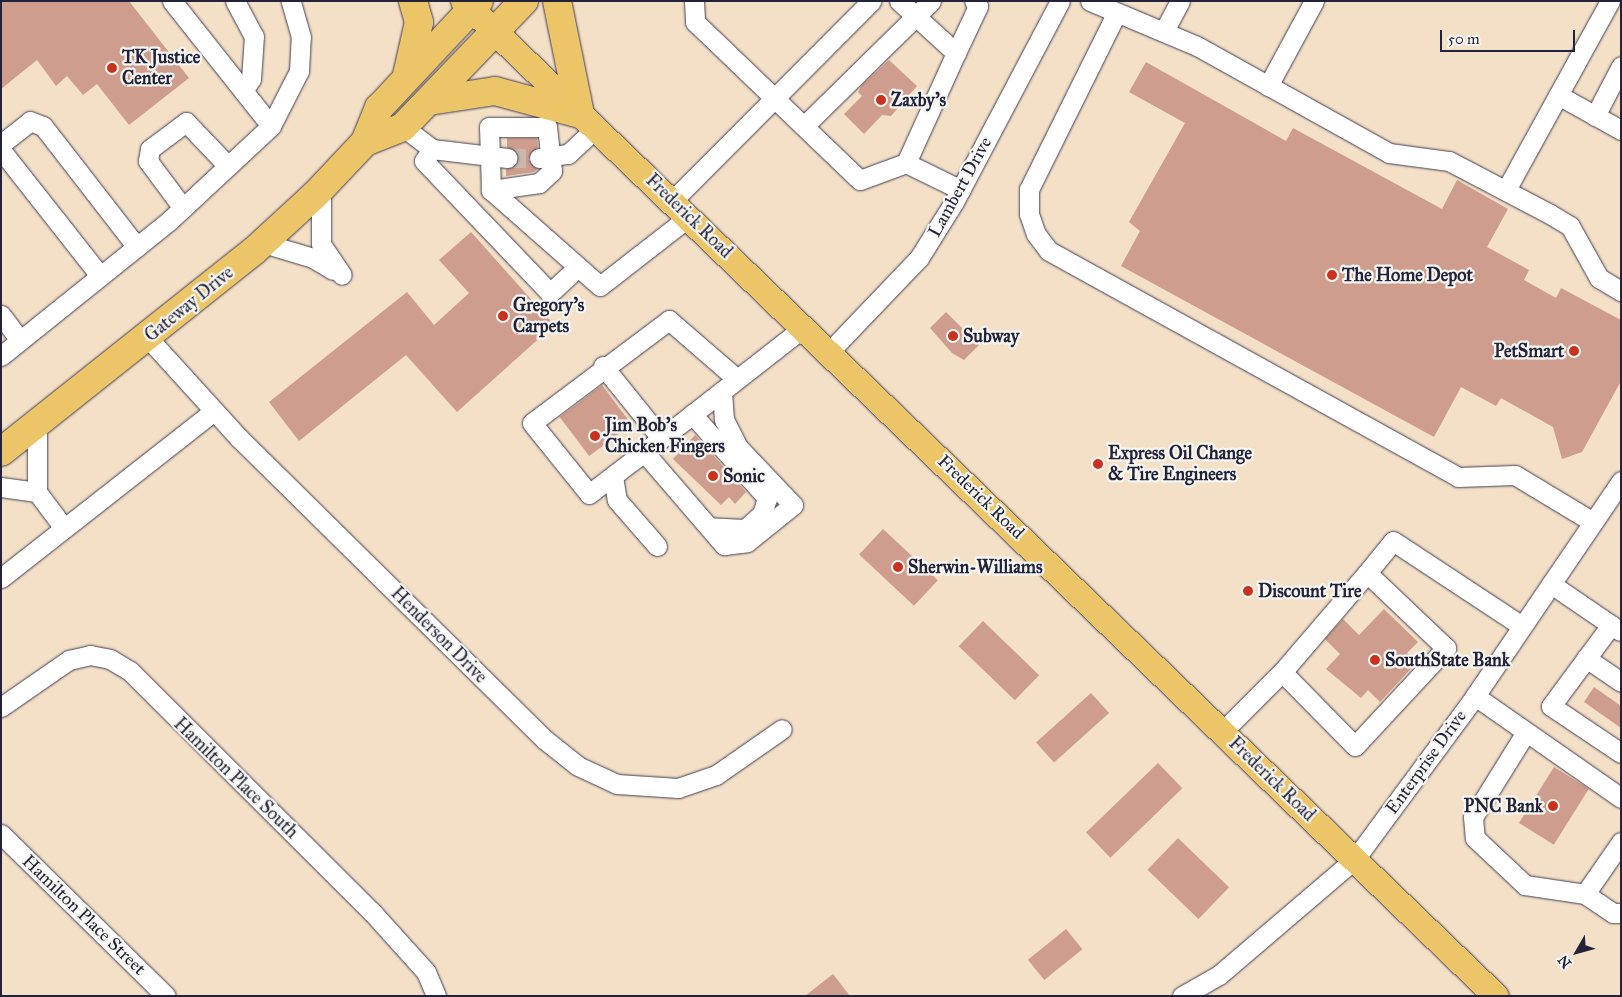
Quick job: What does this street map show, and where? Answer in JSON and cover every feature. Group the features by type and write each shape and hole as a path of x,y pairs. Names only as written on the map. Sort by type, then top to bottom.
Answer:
{"highway":[{"path":"407,75 418,22 413,1"},
{"name":"Gateway Drive","path":"365,142 403,127 497,32 524,1"},
{"path":"557,1 588,121"},
{"name":"Gateway Drive","path":"1,452 148,338 263,243 321,189 365,142 379,108 472,4"},
{"path":"429,101 495,91 588,121"}],"main road":[{"name":"Frederick Road","path":"472,4 497,32 588,121 682,208 1496,996"}],"street":[{"path":"172,1 271,126"},
{"path":"235,1 254,36 251,79 243,90"},
{"path":"1,356 183,208 271,126 299,71 301,37 291,1"},
{"path":"694,1 695,22 860,180 906,163 978,6 974,1"},
{"path":"491,190 600,286 682,208 775,98 871,1"},
{"path":"899,1 956,53"},
{"path":"804,126 931,1"},
{"name":"Lambert Drive","path":"830,351 919,258 961,190 1060,1"},
{"path":"1090,1 1116,14 1164,31 1389,153 1449,160 1506,190 1570,226 1599,278 1621,291"},
{"path":"1164,31 1180,1"},
{"path":"1268,86 1314,1"},
{"path":"1506,190 1610,1"},
{"path":"1116,14 1029,189 1029,214 1036,234 1049,251 1458,477 1516,475 1593,522"},
{"path":"1595,116 1619,76"},
{"path":"1558,96 1621,130"},
{"path":"1,144 30,121 43,126 137,247"},
{"path":"545,158 568,154 588,121"},
{"path":"183,208 148,161 150,149 186,122 228,166"},
{"path":"403,127 432,149 498,159"},
{"path":"489,127 548,127 545,158 552,171 539,183 491,190 498,159 489,127"},
{"path":"432,149 424,160 550,293 578,267"},
{"path":"1,150 100,276"},
{"path":"906,163 961,190"},
{"path":"263,243 312,258 342,276 321,244 321,189"},
{"path":"1,316 20,340"},
{"path":"730,385 669,320 602,366 532,423 593,492 730,385 804,326"},
{"name":"Henderson Drive","path":"148,338 214,412 544,739 578,766 617,784 678,788 716,775 782,730"},
{"path":"602,366 661,438"},
{"path":"644,452 724,545 748,542 793,505 738,447 724,420 730,385"},
{"path":"1,578 214,412"},
{"path":"692,414 767,498 762,514 745,529 709,527"},
{"path":"37,424 37,492 64,528"},
{"path":"613,476 617,500 657,546"},
{"name":"Enterprise Drive","path":"1182,996 1219,975 1355,859 1475,696 1621,481"},
{"path":"1,487 37,492"},
{"path":"1223,731 1282,672 1368,573 1393,541 1522,626"},
{"path":"1282,672 1355,746 1446,648 1368,573"},
{"path":"1551,584 1616,629 1586,658 1551,706 1621,753"},
{"name":"Hamilton Place South","path":"1,707 69,660 90,656 110,659 130,671 372,912 426,972 436,996"},
{"path":"1586,658 1621,682"},
{"path":"1475,696 1621,798"},
{"path":"1526,732 1471,827 1475,838 1525,885 1585,894 1613,913 1621,913"},
{"name":"Hamilton Place Street","path":"1,834 166,996"},
{"path":"1585,894 1621,842"}],"building":[{"name":"TK Justice Center","path":"1,1 129,1 189,78 129,125 97,84 83,95 67,76 56,86 37,60 1,89"},
{"name":"Zaxby's","path":"889,60 917,86 891,116 882,115 864,134 844,114 862,96 858,92 862,85"},
{"name":"The Home Depot","path":"1146,62 1286,141 1293,128 1442,209 1457,180 1508,209 1487,247 1529,270 1524,280 1556,298 1561,288 1621,320 1621,381 1582,452 1562,459 1553,427 1501,398 1496,406 1461,387 1434,437 1121,266 1140,231 1129,222 1185,123 1129,92"},
{"path":"507,138 537,138 538,147 528,159 538,169 534,172 506,176 506,169 518,159 507,147"},
{"path":"471,232 554,325 457,412 406,355 299,441 269,402 407,292 434,325 469,293 439,260"},
{"name":"Subway","path":"946,312 979,345 964,360 952,353 930,328"},
{"name":"Jim Bob's Chicken Fingers","path":"602,385 631,424 589,456 560,417"},
{"name":"Sonic","path":"695,435 746,492 735,504 729,497 721,505 673,459"},
{"name":"Sherwin-Williams","path":"883,529 938,580 914,606 859,555"},
{"name":"SouthState Bank","path":"1384,609 1418,642 1407,653 1417,662 1380,702 1368,690 1361,698 1326,669 1340,654 1325,639 1343,619 1359,635"},
{"path":"983,621 1039,675 1015,700 959,646"},
{"path":"1594,687 1621,706 1621,728 1584,702"},
{"path":"1091,693 1109,713 1054,763 1036,743"},
{"path":"1158,763 1182,788 1110,858 1086,832"},
{"name":"PNC Bank","path":"1554,767 1589,789 1554,845 1519,823"},
{"path":"1178,838 1229,887 1199,919 1147,870"},
{"path":"1066,929 1082,949 1044,980 1028,960"},
{"path":"833,974 850,996 805,996"}],"tunnel":[{"path":"507,158 539,158"}],"place":[{"name":"TK Justice Center","path":"112,68"},
{"name":"Zaxby's","path":"881,100"},
{"name":"The Home Depot","path":"1332,275"},
{"name":"Gregory's Carpets","path":"503,316"},
{"name":"Subway","path":"953,336"},
{"name":"PetSmart","path":"1574,351"},
{"name":"Jim Bob's Chicken Fingers","path":"595,436"},
{"name":"Express Oil Change & Tire Engineers","path":"1098,464"},
{"name":"Sonic","path":"713,476"},
{"name":"Sherwin-Williams","path":"898,567"},
{"name":"Discount Tire","path":"1248,591"},
{"name":"SouthState Bank","path":"1375,660"},
{"name":"PNC Bank","path":"1553,806"}]}
